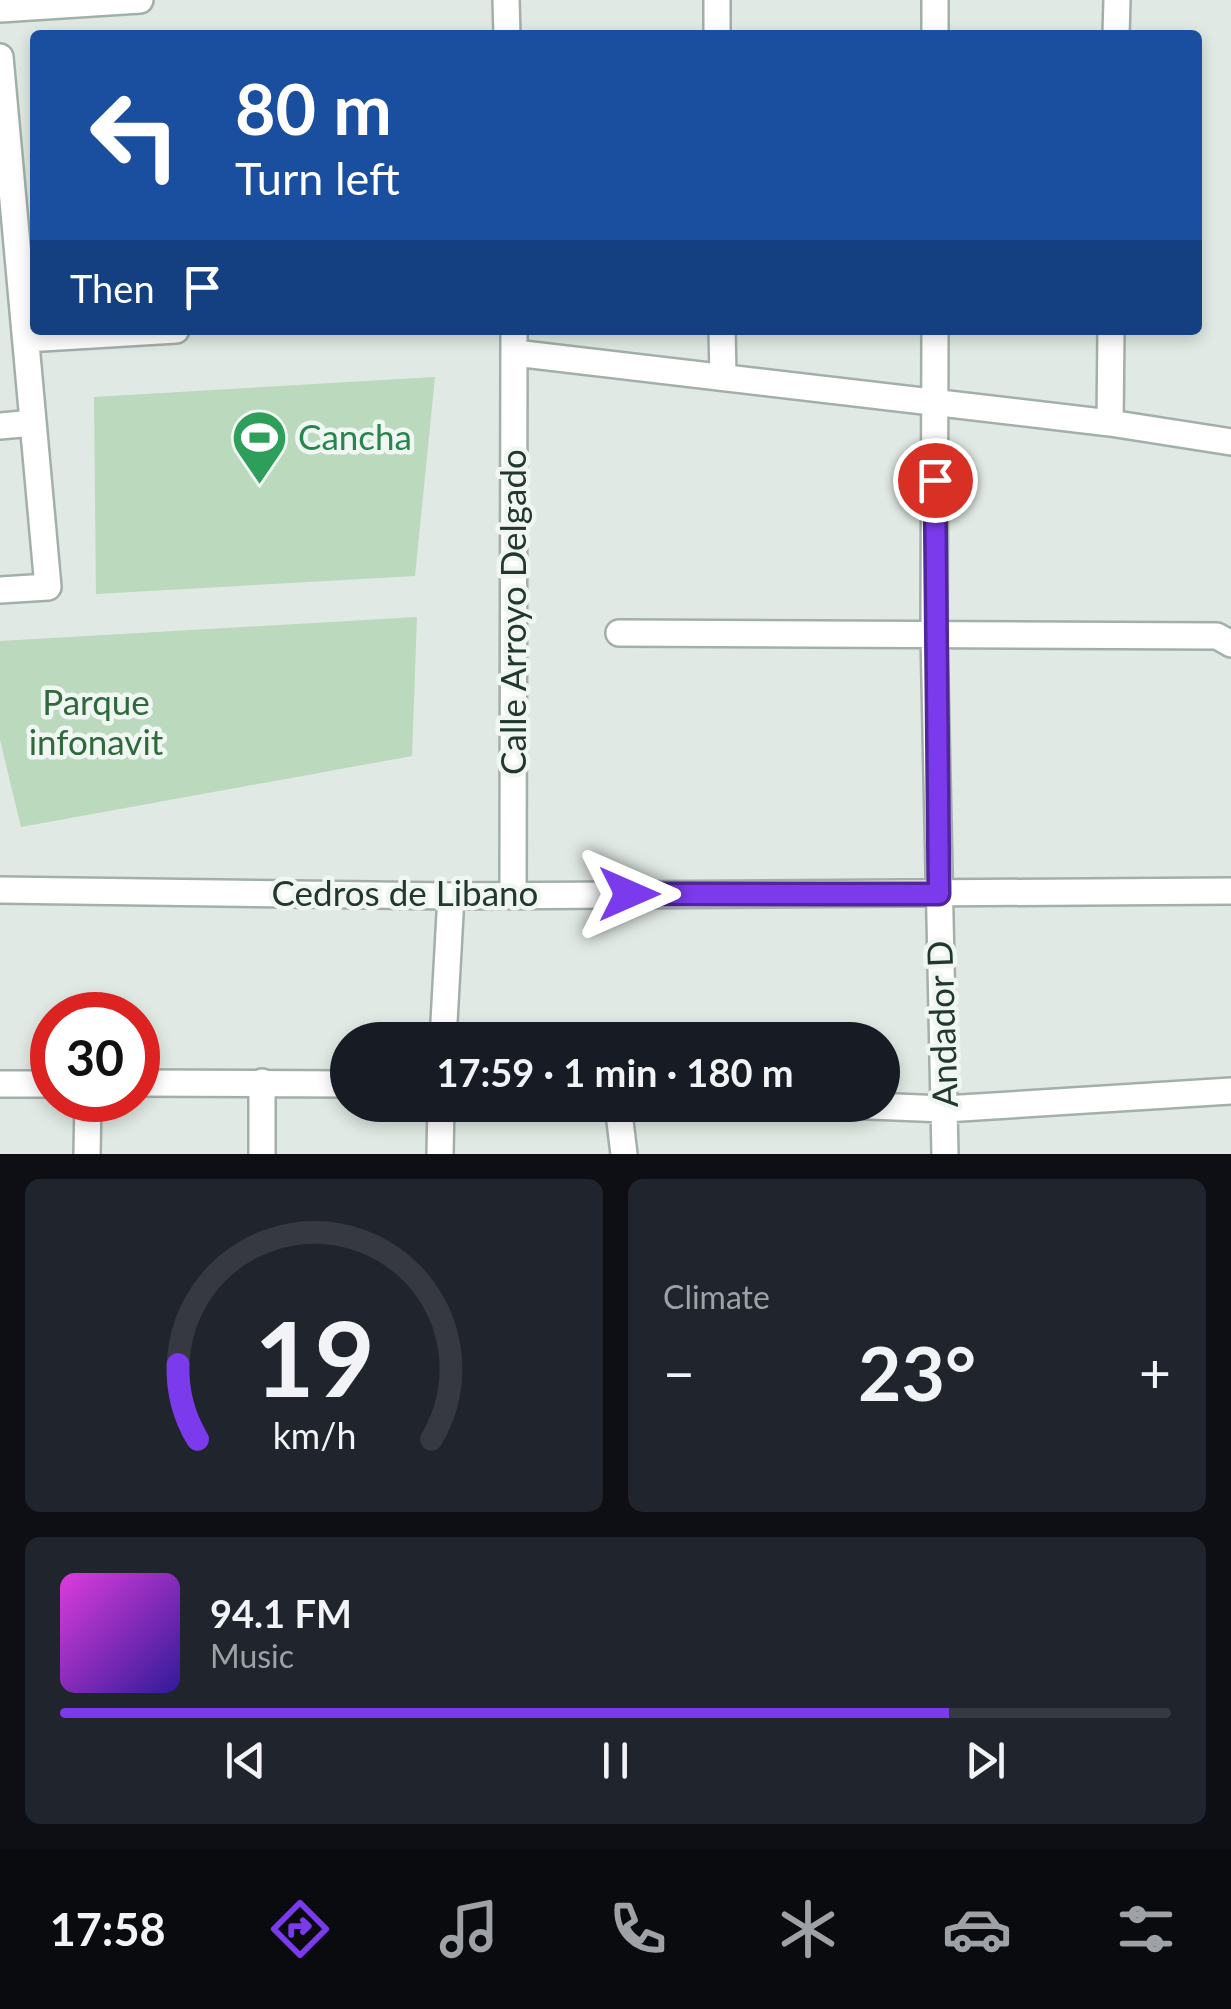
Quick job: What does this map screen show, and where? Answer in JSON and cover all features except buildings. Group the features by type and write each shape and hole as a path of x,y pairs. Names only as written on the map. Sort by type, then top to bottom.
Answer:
{"street":[{"path":"0,9 140,0"},
{"path":"506,0 507,30"},
{"path":"717,0 717,30"},
{"path":"935,0 935,30"},
{"path":"1116,30 1117,0"},
{"path":"0,57 23,179 26,338 48,587 0,590"},
{"path":"26,338 82,335"},
{"path":"722,335 723,375"},
{"name":"Andador D","path":"935,335 934,635 945,1154"},
{"path":"1110,423 1111,335"},
{"path":"514,342 723,375 1110,423 1231,442"},
{"name":"Calle Arroyo Delgado","path":"513,894 514,342"},
{"path":"0,426 33,424"},
{"path":"620,632 1216,636 1231,644"},
{"name":"Cedros de Libano","path":"0,890 450,896 1231,892"},
{"path":"445,1022 450,896"},
{"path":"262,1082 262,1154"},
{"path":"160,1083 330,1084"},
{"path":"0,1084 30,1084"},
{"path":"900,1107 946,1109 1231,1091"},
{"path":"88,1122 88,1154"},
{"path":"440,1154 441,1122"},
{"path":"620,1122 624,1154"}],"green space":[{"name":"Cancha","path":"435,377 415,576 96,594 94,397"},
{"name":"Parque infonavit","path":"417,617 412,756 21,827 0,740 0,641"}],"place":[{"name":"Cancha","path":"259,487"}],"route":[{"path":"629,894 939,894 935,480"}]}
